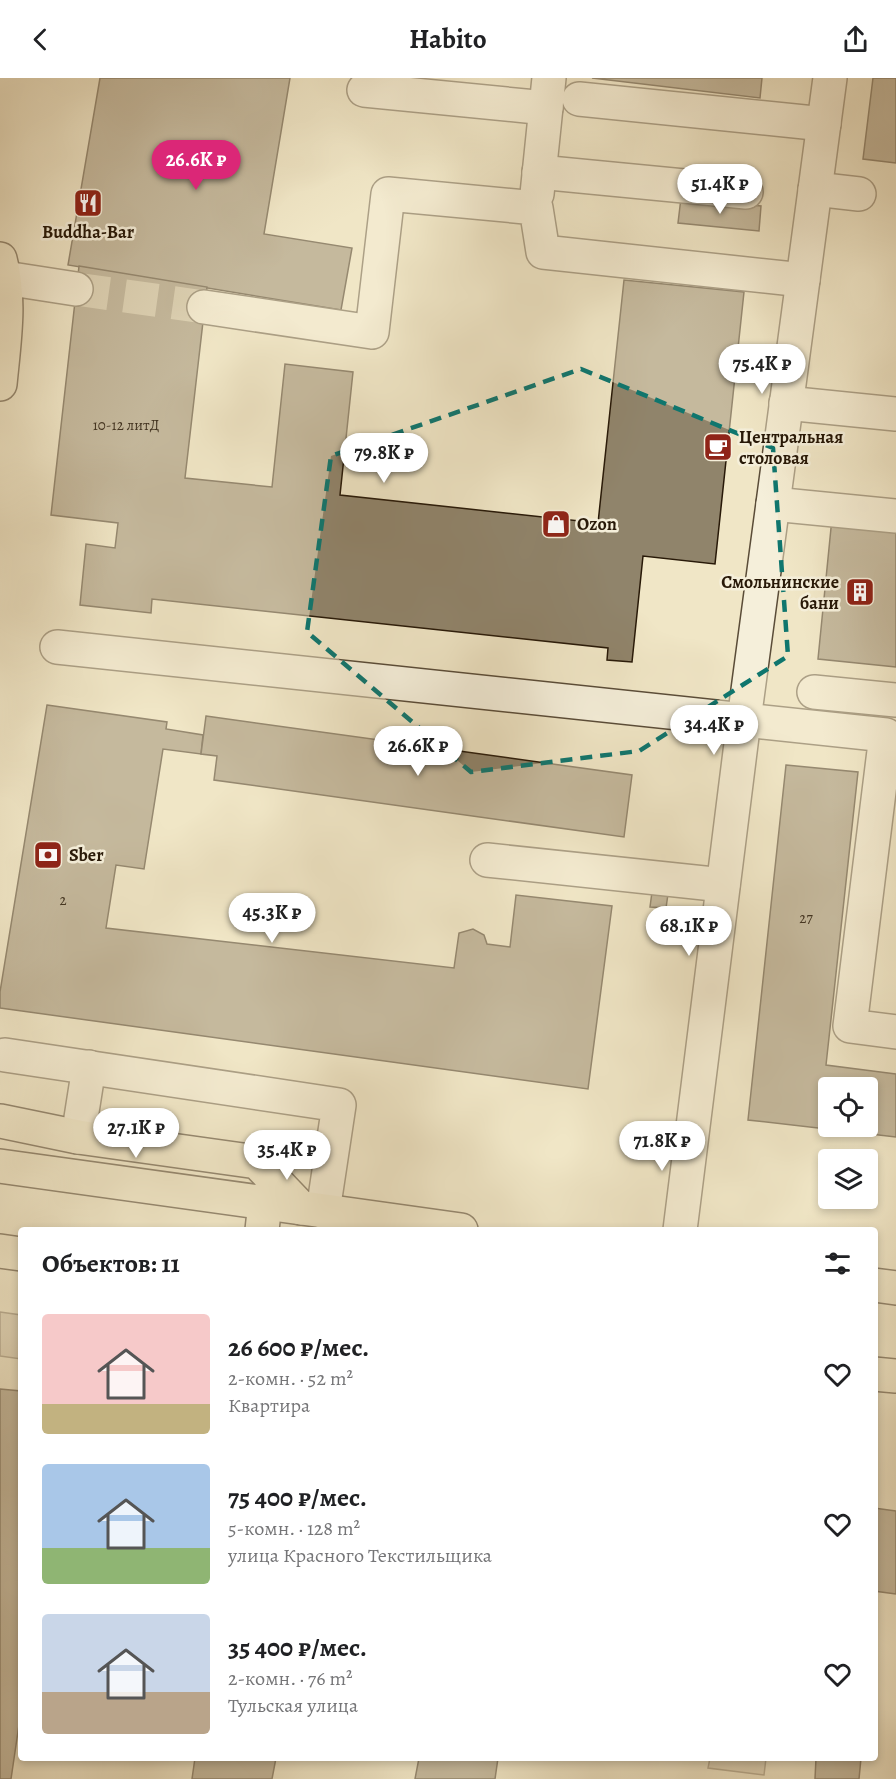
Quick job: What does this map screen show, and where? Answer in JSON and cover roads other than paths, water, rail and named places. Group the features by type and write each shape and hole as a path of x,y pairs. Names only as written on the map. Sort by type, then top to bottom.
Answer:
{"main road":[{"path":"0,373 6,318 3,268"},
{"path":"0,1121 78,1137 257,1162 312,1210"},
{"path":"0,1166 264,1217 312,1210 439,1227"},
{"path":"0,1251 18,1254"},
{"path":"878,1286 896,1288"},
{"path":"878,1374 896,1376"}],"street":[{"path":"680,1227 744,720 830,78"},
{"path":"364,90 547,93 536,208 543,252 803,280"},
{"path":"579,99 824,124"},
{"path":"540,172 746,192"},
{"path":"815,189 859,194"},
{"path":"204,307 372,332 388,194 536,208"},
{"path":"3,268 76,290"},
{"path":"786,403 896,414"},
{"path":"773,504 896,516"},
{"path":"57,647 886,735"},
{"path":"814,692 892,700 850,1026 896,1032"},
{"path":"487,860 723,885"},
{"path":"4,1055 339,1105 312,1210"},
{"path":"78,1137 89,1067"}],"tunnel":[{"path":"76,289 204,307"}],"place":[{"name":"Buddha-Bar","path":"88,203"},
{"name":"Центральная столовая","path":"718,447"},
{"name":"Ozon","path":"556,524"},
{"name":"Смольнинские бани","path":"860,592"},
{"name":"Sber","path":"48,855"}]}
